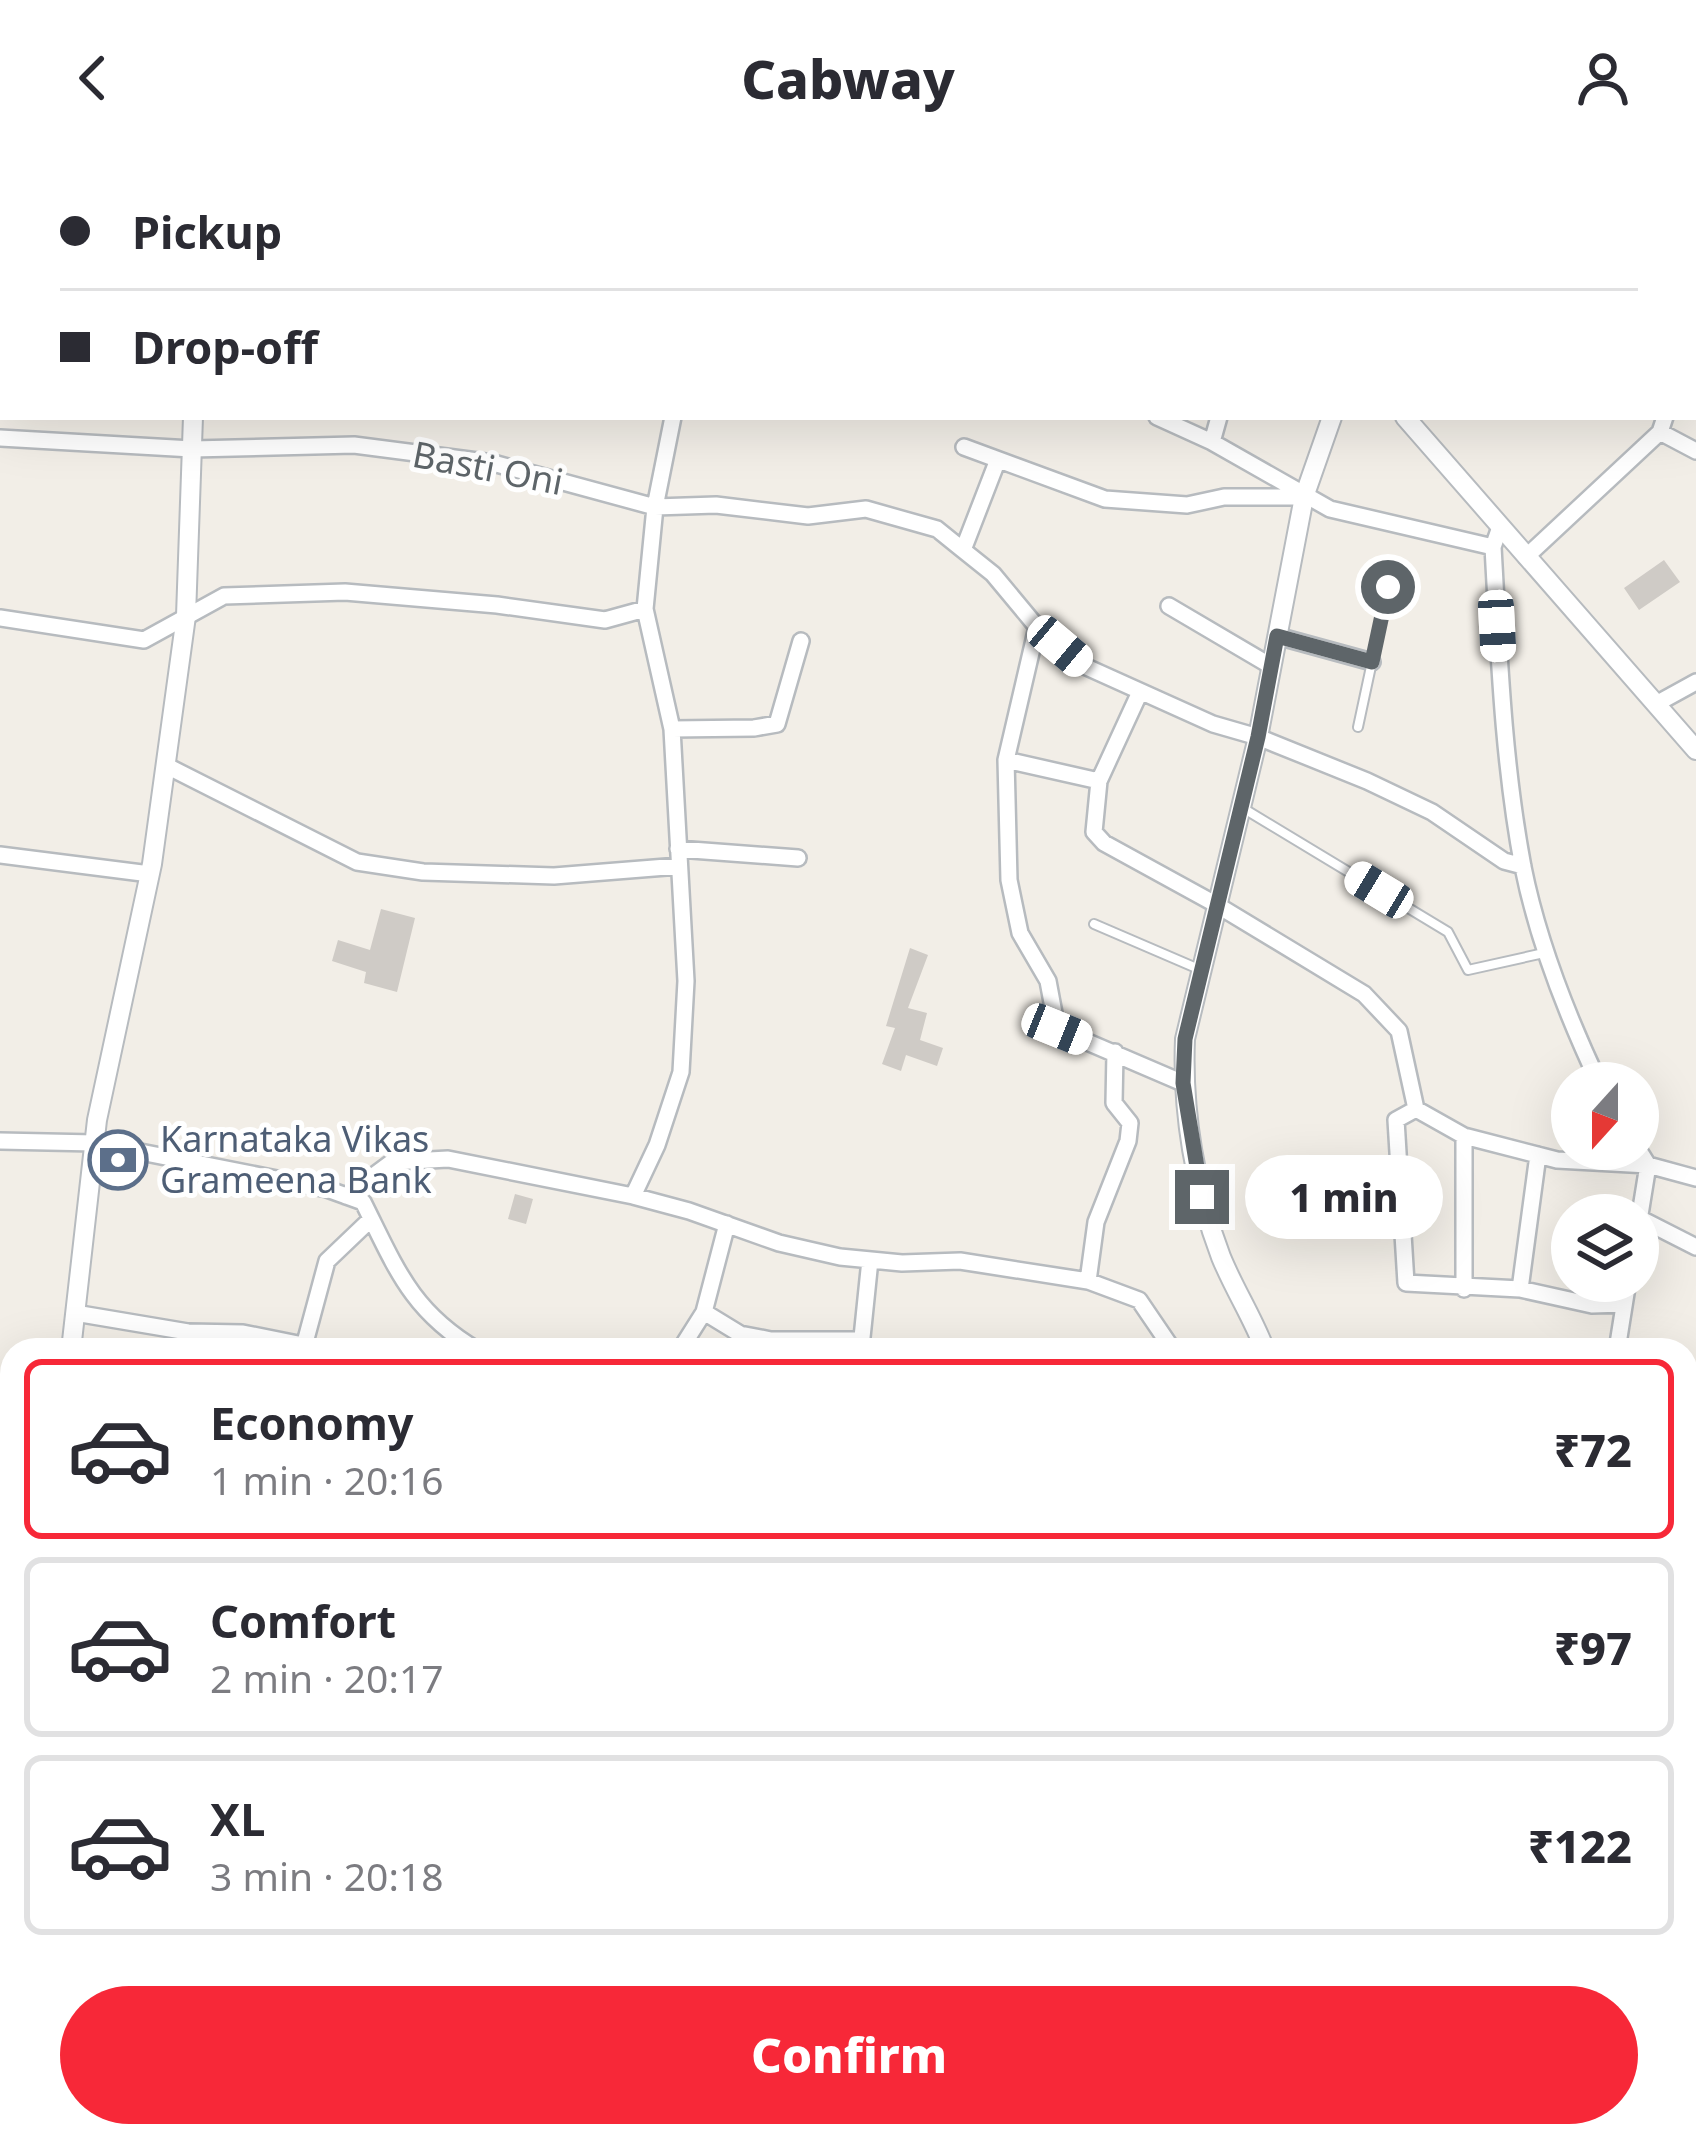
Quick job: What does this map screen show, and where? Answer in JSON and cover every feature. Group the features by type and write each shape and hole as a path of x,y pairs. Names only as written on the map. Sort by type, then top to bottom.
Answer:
{"street":[{"path":"72,1338 95,1143 150,874 166,765 185,616 194,420"},
{"path":"633,1196 657,1145 681,1072 686,981 672,729 645,609 655,507 672,420"},
{"path":"1163,420 1212,442 1330,509 1493,547"},
{"path":"1212,442 1219,420"},
{"path":"1259,1338 1222,1260 1202,1197 1183,1083 1185,1039 1258,737 1304,497 1331,420"},
{"path":"1408,420 1696,750"},
{"path":"1526,557 1663,424 1696,452"},
{"name":"Basti Oni","path":"0,438 192,448 354,445 494,463 655,507 716,505 808,516 866,509 937,529 993,574 1037,627 1082,664 1213,724 1258,737 1432,812 1504,861 1523,866"},
{"path":"964,447 1105,499 1187,505 1225,497 1304,497"},
{"path":"962,550 997,462"},
{"path":"1500,526 1493,547 1502,704 1523,866 1545,952 1590,1062"},
{"path":"0,618 144,640 224,596 344,592 605,620 645,609"},
{"path":"1168,606 1270,666"},
{"path":"1037,627 1006,760 1009,880 1020,934 1048,981 1057,1029 1183,1083"},
{"path":"1277,636 1372,662"},
{"path":"672,729 777,724 800,641"},
{"path":"1656,704 1696,682"},
{"path":"1140,692 1100,781 1094,832 1103,843 1364,994 1399,1031 1416,1109 1464,1136 1551,1158"},
{"path":"1006,760 1100,781"},
{"path":"166,765 357,862 423,872 554,877 679,858 798,858"},
{"path":"0,855 150,874"},
{"path":"1088,1280 1096,1222 1128,1141 1130,1123 1114,1103 1115,1052"},
{"path":"1416,1109 1396,1120 1406,1283 1520,1289 1592,1305 1624,1304 1619,1338"},
{"path":"1464,1136 1464,1289"},
{"path":"0,1141 95,1143 327,1189 363,1202 409,1294 457,1338"},
{"path":"1520,1289 1538,1155"},
{"path":"346,1196 392,1162 448,1160 633,1196 779,1243 902,1264 960,1261 1088,1280 1139,1300 1165,1338"},
{"path":"1659,1168 1696,1178"},
{"path":"306,1338 327,1261 371,1219"},
{"path":"688,1338 704,1312 727,1224"},
{"path":"1659,1228 1696,1247"},
{"path":"862,1338 870,1260"},
{"path":"704,1312 740,1334 761,1338"},
{"path":"75,1313 188,1332 260,1338"},
{"path":"445,1338 449,1333"}],"lane":[{"path":"1358,727 1388,587"},
{"path":"1241,807 1448,932 1468,970 1545,952"},
{"path":"1094,924 1201,970"}],"building":[{"path":"1664,560 1680,582 1639,610 1624,588"},
{"path":"381,909 415,918 397,992 364,983 366,972 332,961 338,940 370,950"},
{"path":"910,948 928,955 908,1008 927,1013 920,1040 943,1048 937,1066 906,1055 901,1071 882,1064 895,1028 886,1026"},
{"path":"515,1194 533,1199 526,1224 508,1219"}],"place":[{"name":"Karnataka Vikas Grameena Bank","path":"118,1160"}],"route":[{"path":"1202,1197 1183,1083 1185,1039 1258,737 1277,636 1372,662 1388,587"}]}
